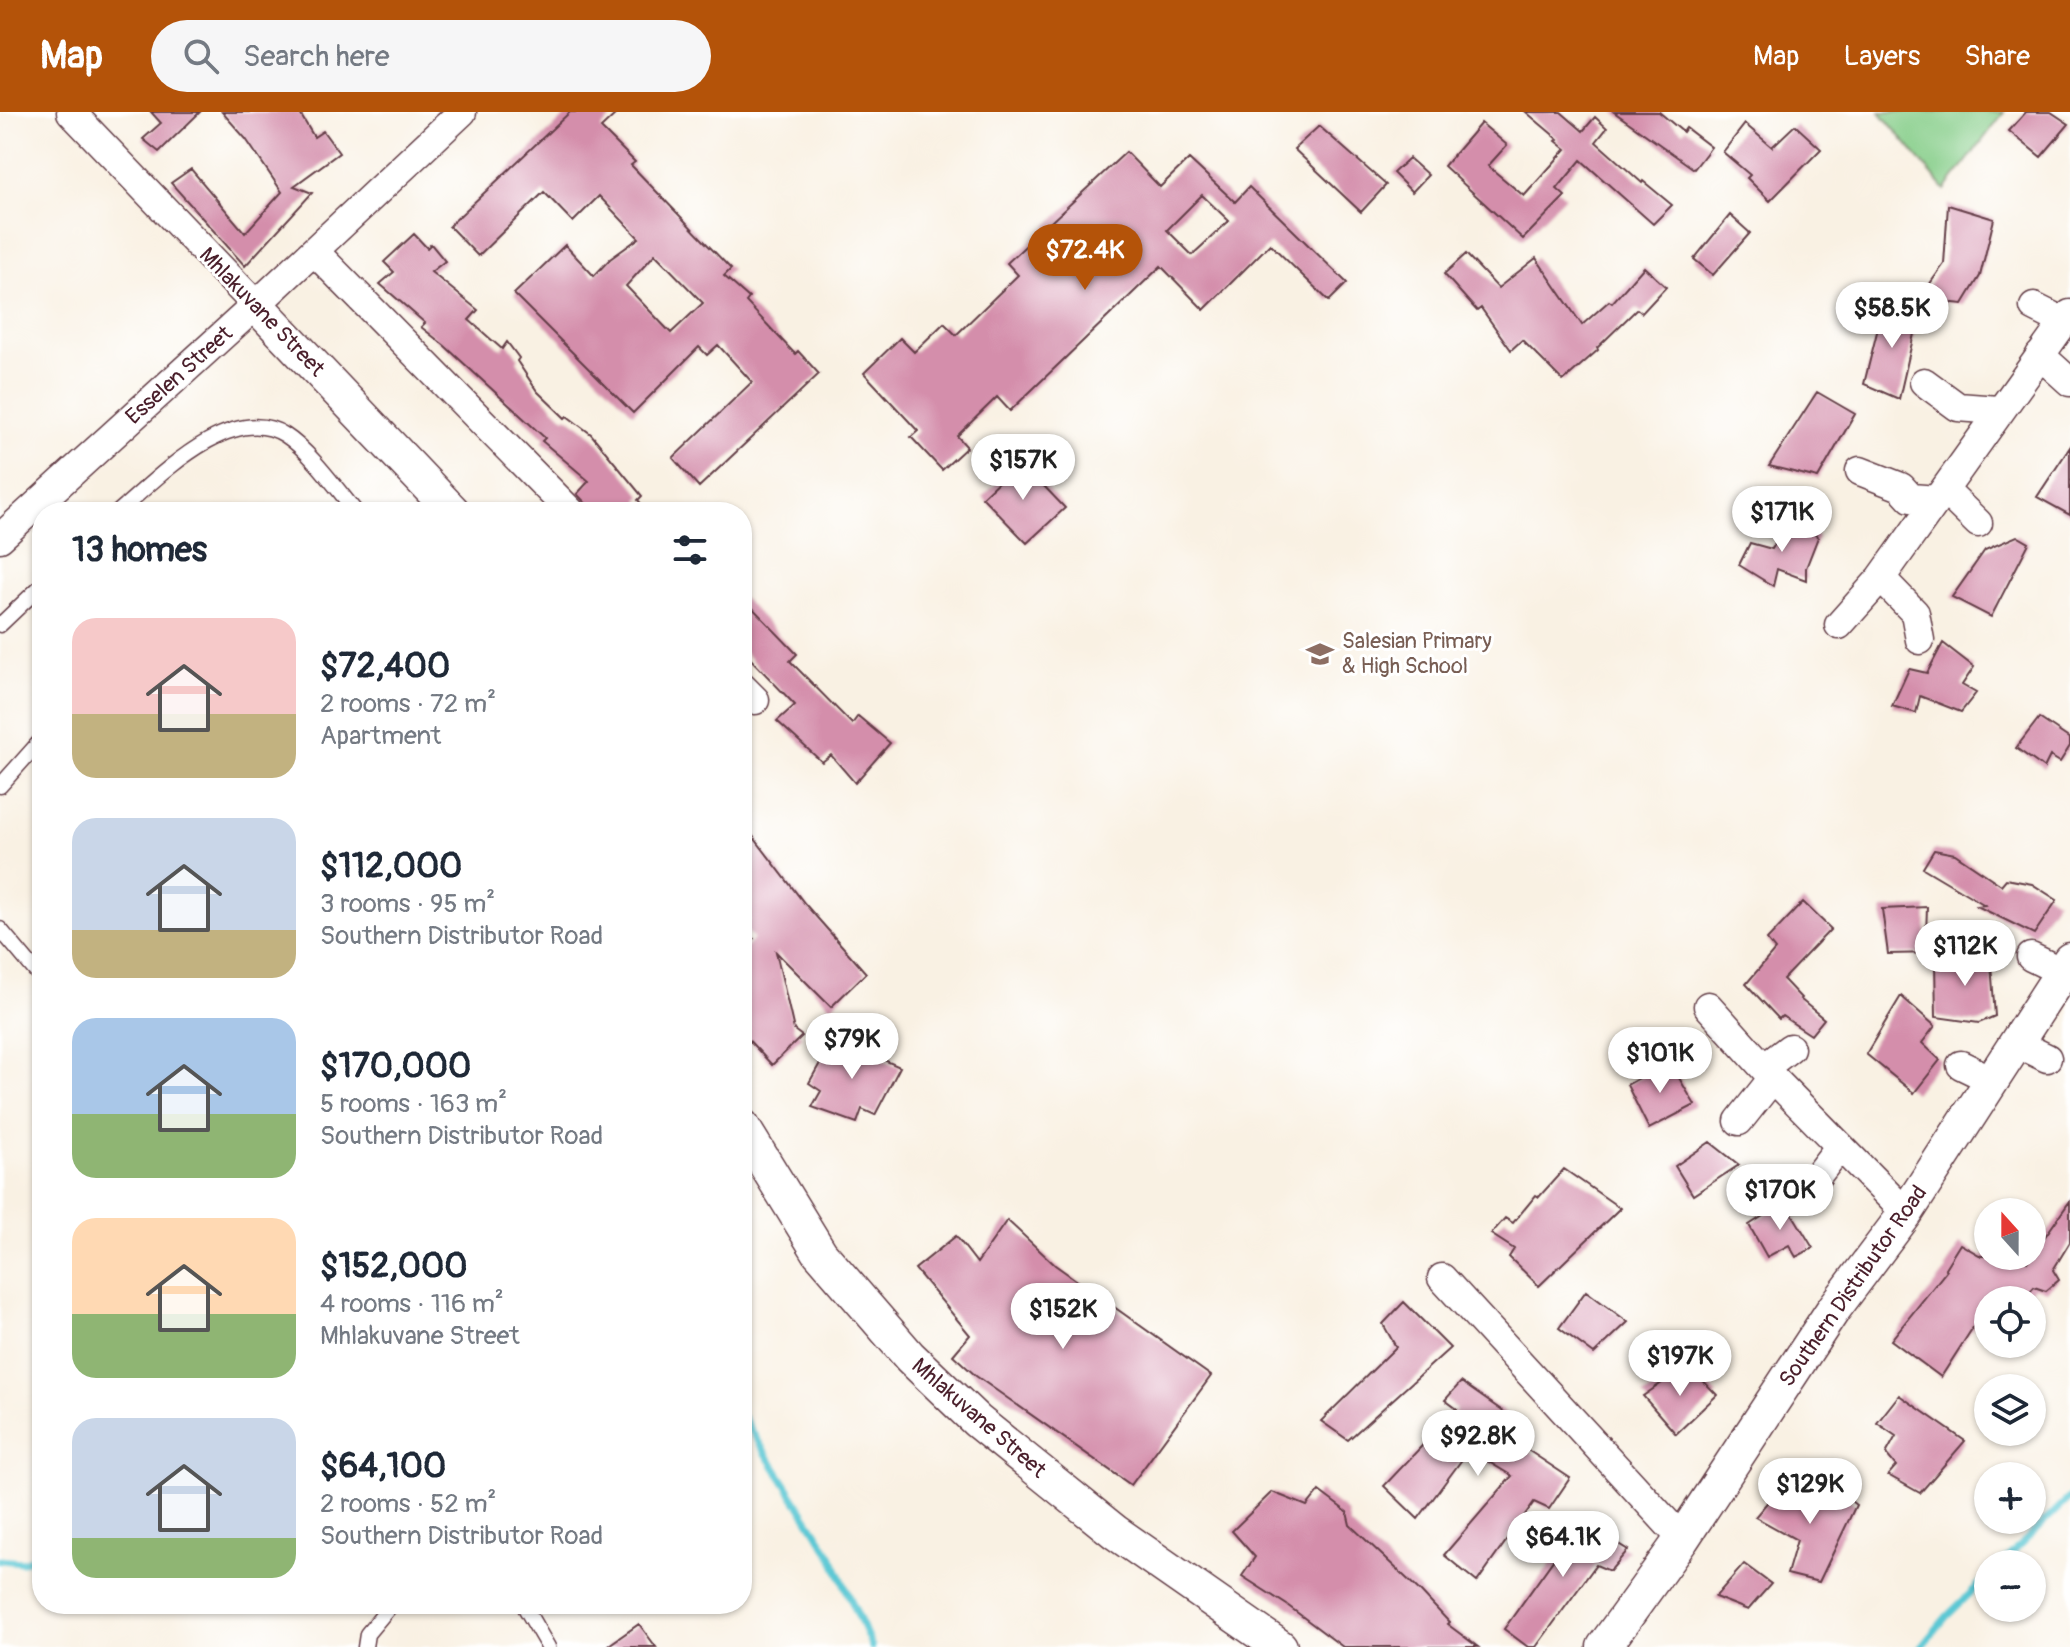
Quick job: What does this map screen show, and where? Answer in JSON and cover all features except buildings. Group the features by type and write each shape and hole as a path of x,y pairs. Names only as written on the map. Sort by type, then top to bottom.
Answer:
{"street":[{"name":"Mhlakuvane Street","path":"71,112 443,502"},
{"name":"Esselen Street","path":"40,502 462,112"},
{"path":"314,251 561,502"},
{"path":"1839,625 1881,578 1998,410 2067,318 2034,307"},
{"path":"2040,355 2070,382"},
{"path":"1924,382 1958,407 1998,410"},
{"path":"1860,471 1901,487 1911,498 1941,495 1978,523"},
{"name":"Esselen Street","path":"0,538 32,509"},
{"path":"1881,578 1915,613 1920,640"},
{"path":"2031,957 2066,966"},
{"name":"Southern Distributor Road","path":"1604,1647 1682,1539 1833,1310 1906,1213 2066,966"},
{"path":"1708,1006 1768,1073 1906,1213"},
{"path":"2016,1043 2047,1058"},
{"path":"1739,1121 1768,1073 1790,1048"},
{"path":"1961,1065 1992,1080"},
{"name":"Mhlakuvane Street","path":"752,1142 820,1253 910,1357 977,1421 1115,1532 1280,1647"},
{"path":"1804,1193 1840,1146"},
{"path":"1442,1278 1682,1539"}],"lane":[{"path":"130,502 190,451 226,432 258,424 285,435 322,470 348,502"},
{"path":"0,625 32,595"},
{"path":"0,786 32,750"},
{"path":"0,929 32,967"},
{"path":"365,1647 367,1634 384,1614"},
{"path":"529,1614 548,1647"}],"green space":[{"path":"1880,112 2004,112 1945,190"}],"waterway":[{"path":"752,1432 831,1555 872,1647"},
{"path":"2015,1550 2070,1497"},
{"path":"0,1560 22,1562 32,1558"},
{"path":"1921,1647 1974,1590"}],"place":[{"name":"Salesian Primary & High School","path":"1320,654"}]}
